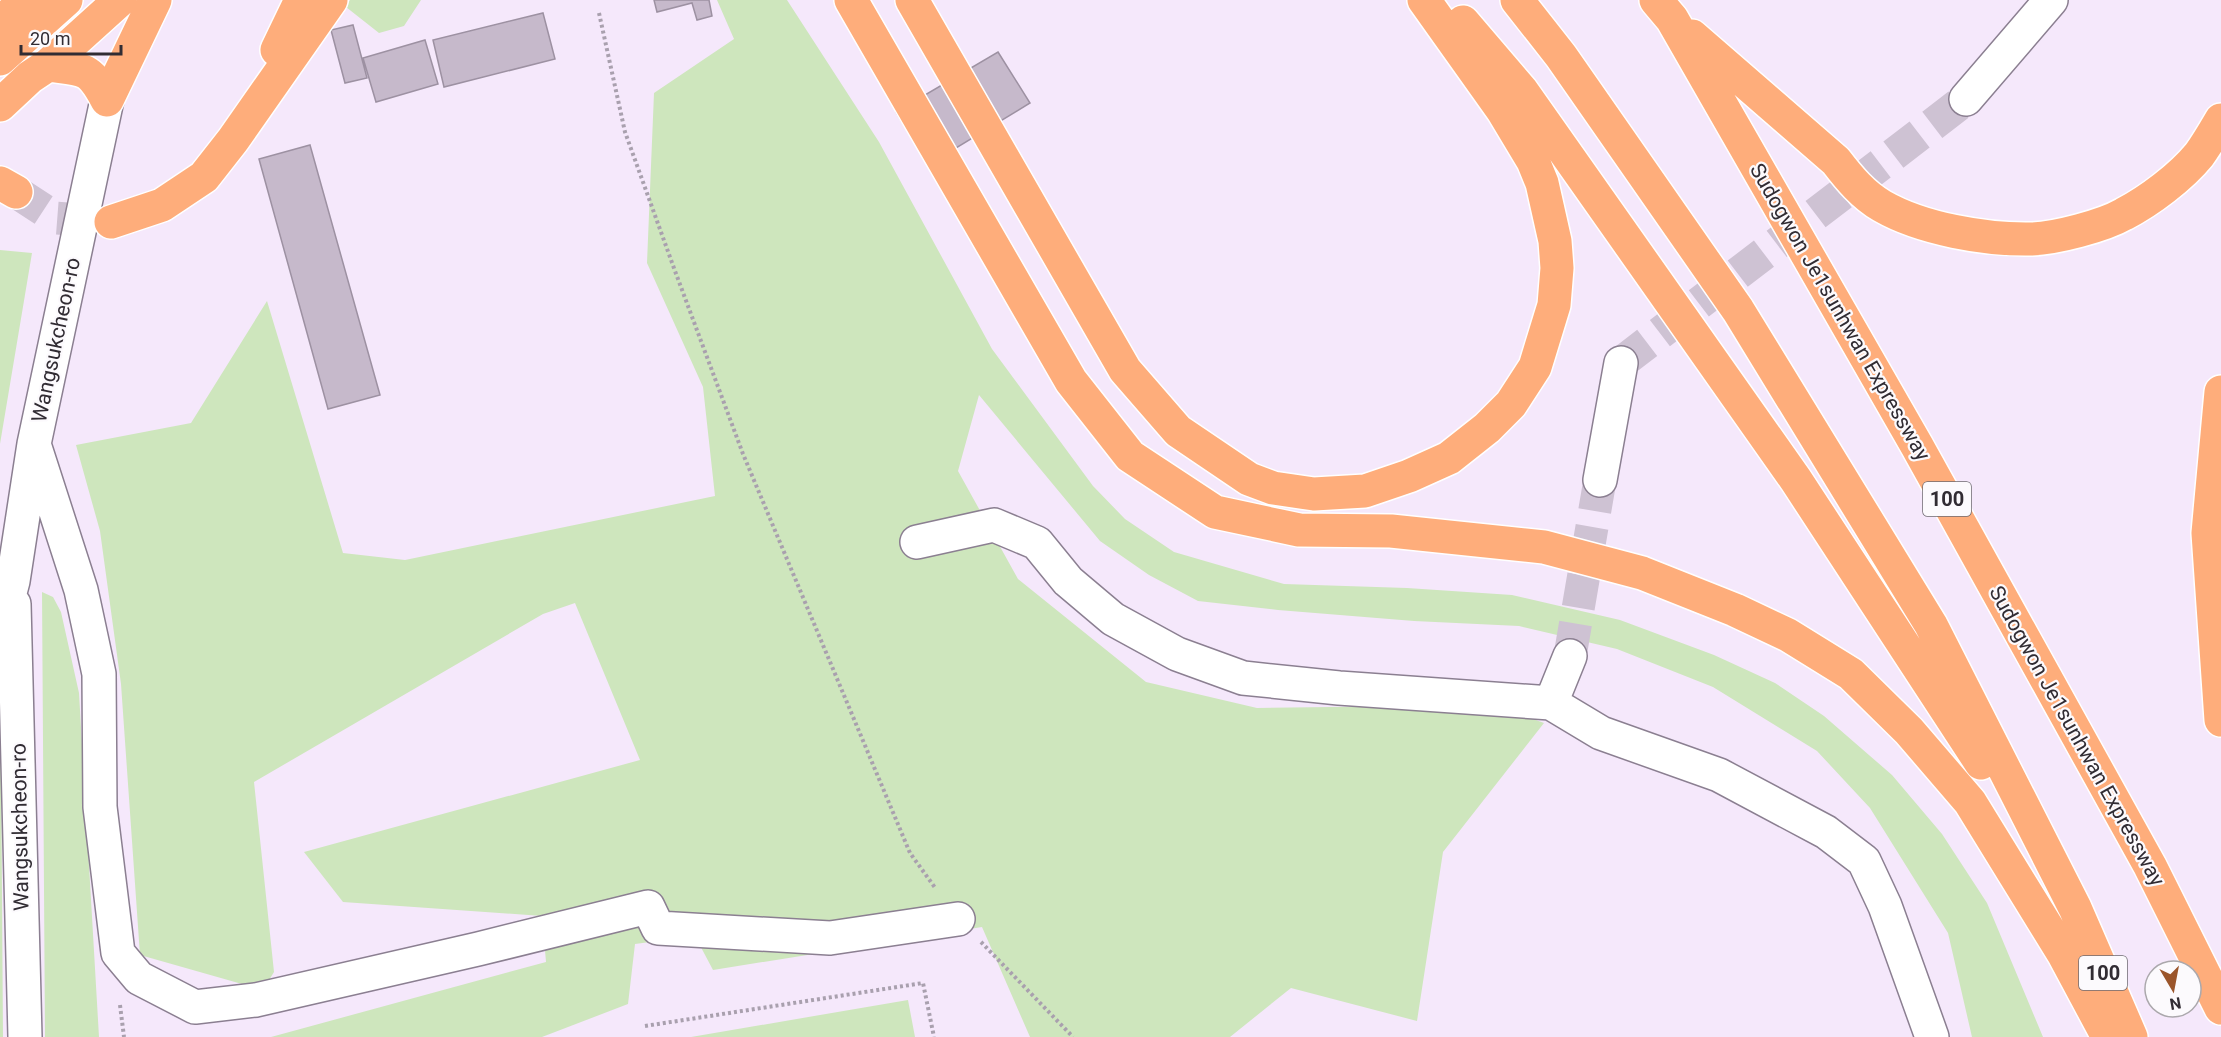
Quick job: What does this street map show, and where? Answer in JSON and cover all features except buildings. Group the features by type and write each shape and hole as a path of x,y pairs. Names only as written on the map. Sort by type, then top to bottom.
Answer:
{"highway":[{"path":"0,59 21,14 66,0"},
{"path":"0,105 120,0"},
{"path":"107,100 155,0"},
{"path":"233,140 301,0"},
{"path":"111,222 162,205 204,177 233,140 331,0"},
{"path":"851,0 1071,381 1130,456 1215,512 1299,530 1391,531 1545,547 1642,573 1735,610 1788,635 1851,674 1909,730 1970,802 2063,953 2108,1037"},
{"path":"912,0 1125,370 1178,431 1249,479 1273,488 1314,494 1365,491 1409,476 1449,458 1472,440 1511,404 1535,367 1554,305 1557,268 1556,242 1542,183 1533,161 1503,111 1424,0"},
{"name":"100","path":"1444,0 1522,91 1797,480 2075,908"},
{"name":"100","path":"1517,0 1575,76 1738,310 1931,625 2075,908 2131,1037"},
{"path":"1664,9 1836,161 1854,184 1881,206 1916,221 1990,237 2034,239 2078,231 2123,215 2164,188 2198,156 2221,120"},
{"name":"Sudogwon Je1sunhwan Expressway","path":"1664,9 1917,446 2150,866 2221,1008"},
{"path":"39,71 82,70 96,79 107,100"},
{"path":"2221,392 2208,533 2221,720"}],"street":[{"path":"1966,99 2051,0"},
{"name":"Wangsukcheon-ro","path":"0,631 13,581 34,444 107,100"},
{"path":"1600,480 1622,363"},
{"path":"34,444 81,590 99,674 100,807 118,953 139,978 195,1007 256,1000 648,907 658,928 830,938 958,919"},
{"path":"917,542 994,525 1037,543 1068,581 1113,619 1177,654 1243,678 1339,688 1551,703 1601,734 1729,779 1826,832 1864,861 1885,906 1932,1037"},
{"name":"Wangsukcheon-ro","path":"13,581 25,1037"},
{"path":"1551,703 1570,656"}],"path":[{"path":"599,13 625,132 743,454 910,854 958,919 1073,1037"},
{"path":"645,1026 923,983 934,1037"}],"green space":[{"path":"350,0 421,0 404,26 379,33 346,7"},
{"path":"717,0 787,0 879,142 992,349 1093,486 1125,519 1174,552 1284,584 1407,588 1512,595 1620,620 1714,655 1775,683 1824,716 1892,775 1942,834 1987,903 2043,1037 1972,1037 1948,933 1870,808 1817,751 1713,687 1617,649 1519,626 1414,621 1198,601 1149,575 1100,541 979,395 958,471 1018,579 1146,682 1257,708 1494,705 1544,723 1443,852 1417,1021 1291,988 1230,1037 1030,1037 982,927 713,970 695,936 635,944 628,1004 542,1037 271,1037 546,962 542,916 343,902 304,852 640,760 575,603 543,614 254,782 274,972 263,990 140,955 121,684 100,531 76,445 191,423 267,301 343,553 405,560 715,496 703,387 647,263 654,93 734,39"},
{"path":"0,250 32,253 0,444"},
{"path":"42,592 53,597 61,612 79,693 99,1037 45,1037"},
{"path":"0,744 1,748 3,1037 0,1037"},
{"path":"908,1000 915,1037 691,1037"}],"tunnel":[{"path":"1621,363 1966,99"},
{"path":"16,192 56,218 108,222"},
{"path":"1570,656 1600,480"}]}
